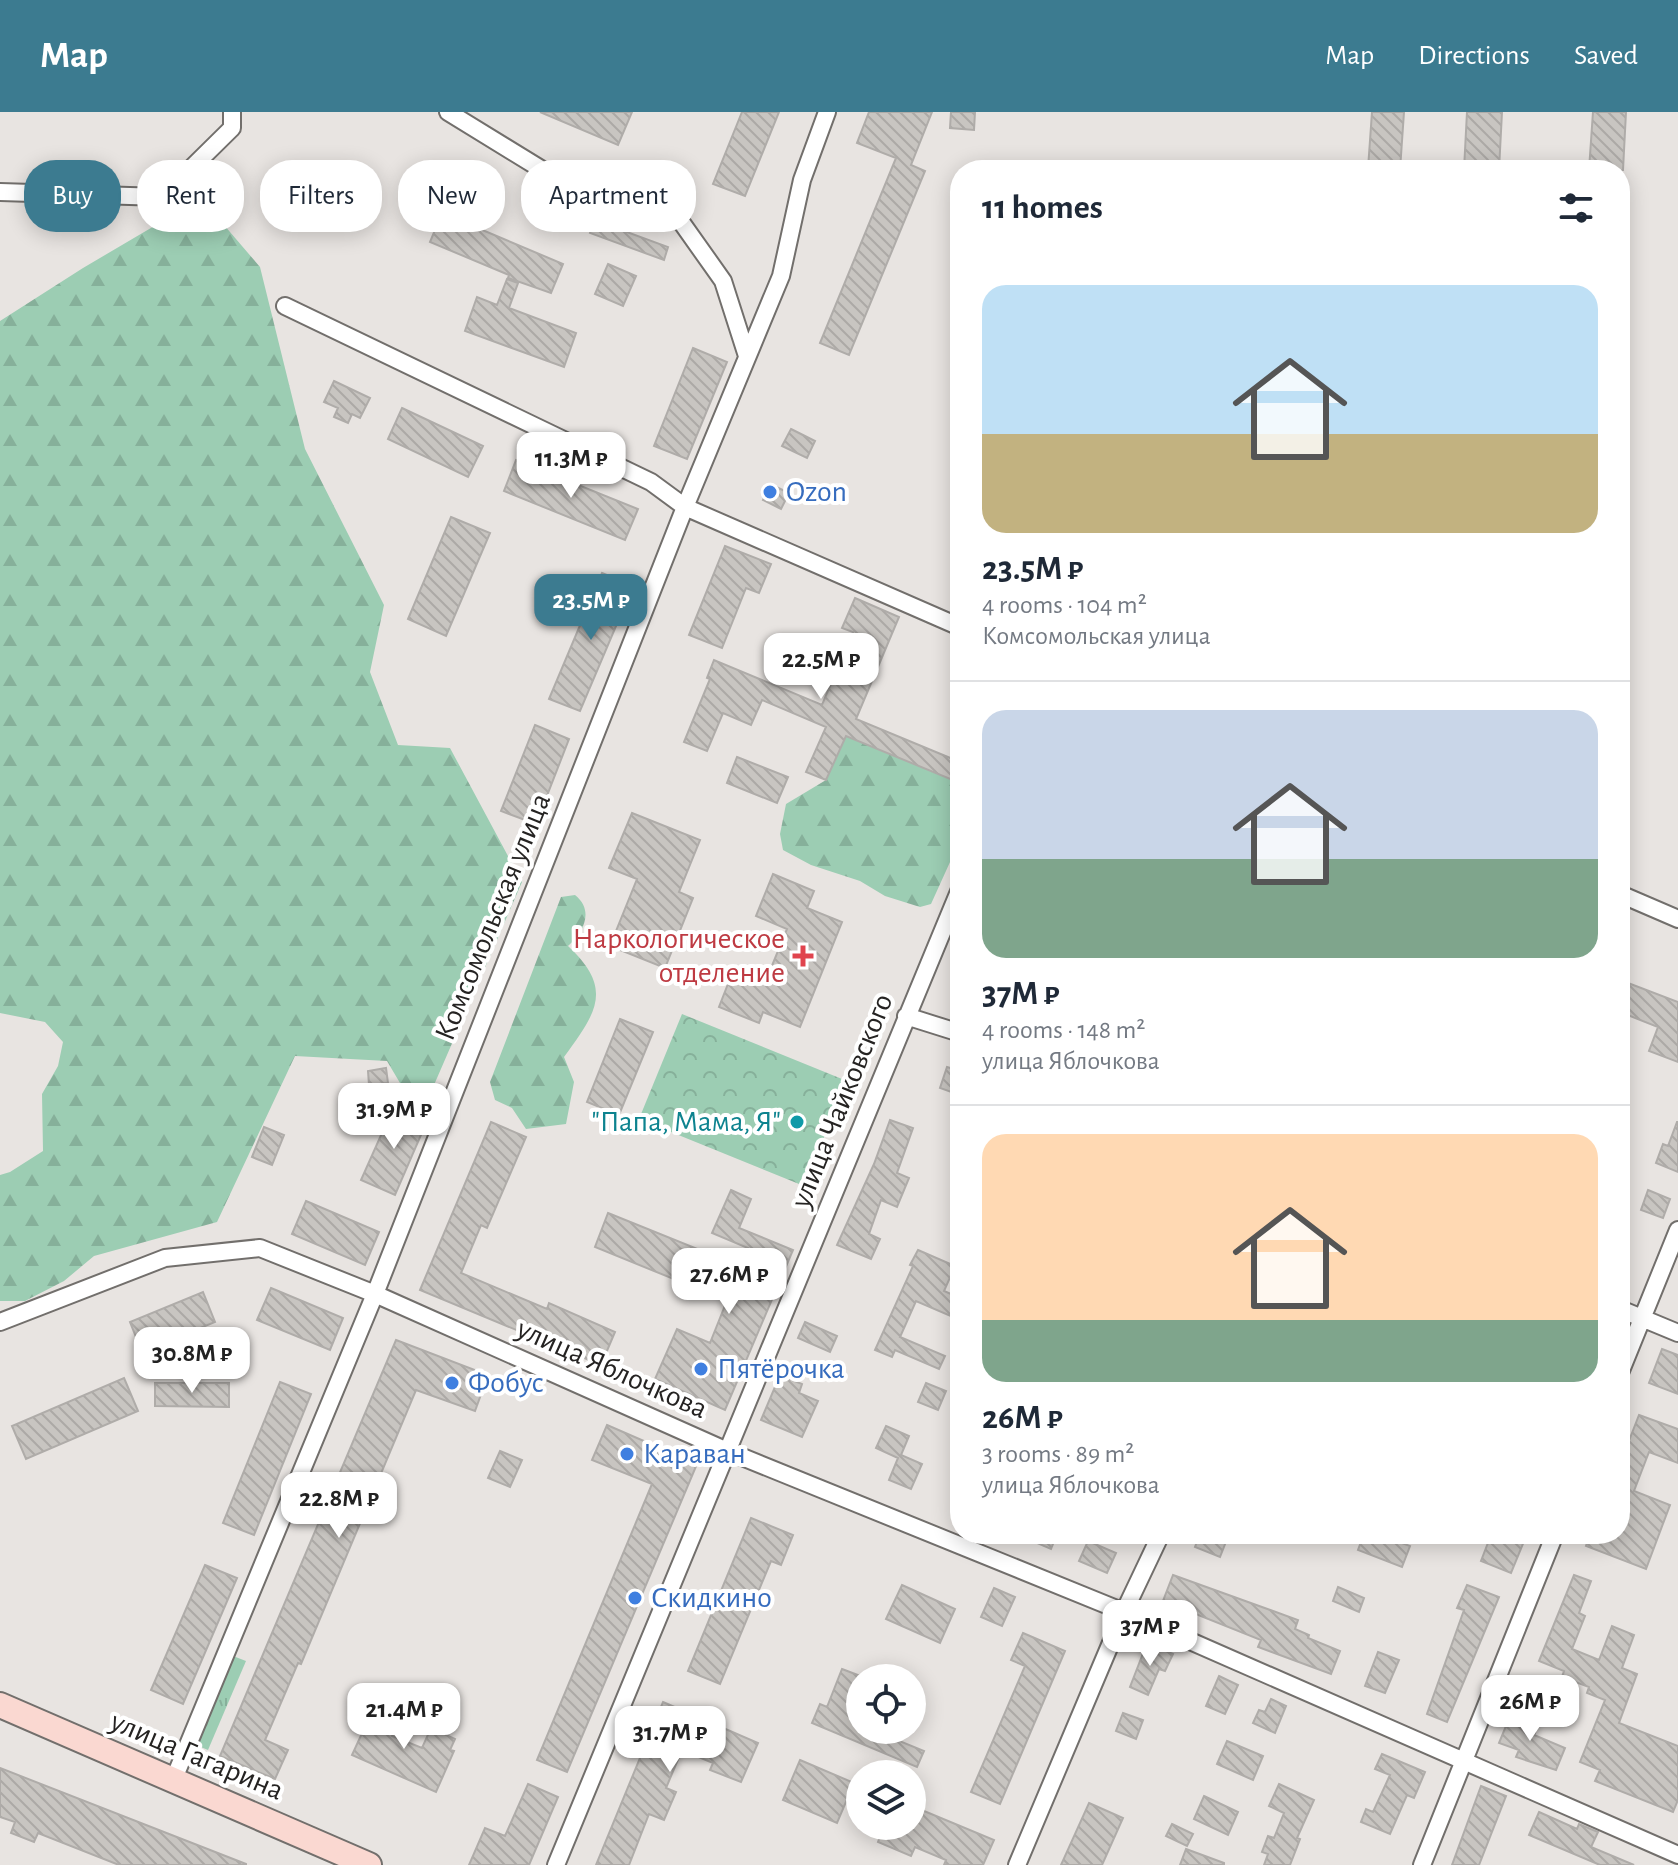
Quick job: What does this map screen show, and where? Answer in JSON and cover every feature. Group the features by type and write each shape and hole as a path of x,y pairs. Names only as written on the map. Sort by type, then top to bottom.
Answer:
{"street":[{"path":"0,192 162,197 232,128 232,112"},
{"path":"448,112 598,204 672,209 723,281 747,356"},
{"name":"Комсомольская улица","path":"173,1781 375,1294 685,507 781,276 802,180 827,112"},
{"path":"285,306 651,482 685,507 950,623"},
{"path":"1630,898 1678,919"},
{"name":"улица Чайковского","path":"556,1865 725,1450 805,1269 950,913"},
{"path":"906,1016 950,1030"},
{"path":"1630,1348 1678,1230"},
{"name":"улица Яблочкова","path":"0,1322 165,1258 260,1248 375,1294 725,1450 950,1541"},
{"path":"1630,1314 1678,1333"},
{"name":"улица Яблочкова","path":"957,1544 1124,1612 1678,1855"},
{"path":"1017,1865 1124,1612 1156,1544"},
{"path":"1422,1865 1551,1544"},
{"name":"улица Гагарина","path":"0,1705 369,1865"}],"green space":[{"path":"144,232 230,232 260,267 305,449 384,605 370,672 398,745 450,748 522,882 434,1085 419,1087 400,1083 387,1061 295,1056 217,1222 94,1256 64,1281 25,1301 0,1301 0,1175 43,1151 42,1094 58,1066 63,1042 45,1022 0,1013 0,321"},
{"path":"835,731 950,779 950,862 931,904 920,907 885,896 860,881 811,865 783,850 780,834 786,804 826,780 838,753 818,744"},
{"path":"575,895 586,915 578,935 568,946 591,975 596,1000 585,1026 564,1057 574,1082 566,1124 526,1129 512,1108 495,1100 490,1082 561,897"},
{"path":"682,1014 847,1081 804,1186 639,1119"},
{"path":"233,1656 246,1661 208,1750 196,1745"}],"building":[{"path":"540,112 632,112 618,145"},
{"path":"742,112 779,112 745,196 713,184"},
{"path":"869,112 932,112 911,165 925,171 849,355 820,343 896,158 857,143"},
{"path":"951,112 975,112 974,130 950,128"},
{"path":"1372,112 1404,112 1401,160 1369,160"},
{"path":"1467,112 1502,112 1500,160 1465,160"},
{"path":"1593,112 1626,112 1624,160 1590,160"},
{"path":"434,232 487,232 563,264 551,293 508,278 509,275 430,242"},
{"path":"627,232 668,247 664,260 590,233"},
{"path":"608,264 636,276 623,306 595,294"},
{"path":"507,279 518,283 509,308 576,333 564,367 465,331 477,297 497,305"},
{"path":"693,348 727,362 687,459 654,446"},
{"path":"334,381 370,398 360,418 352,414 348,423 334,417 338,408 324,402"},
{"path":"402,408 483,446 468,477 388,439"},
{"path":"791,429 815,441 807,458 782,446"},
{"path":"516,460 638,509 625,540 504,491"},
{"path":"770,484 789,493 781,509 763,500"},
{"path":"451,517 490,533 446,636 408,619"},
{"path":"725,546 771,564 759,593 746,588 722,648 689,635"},
{"path":"602,573 633,586 580,711 549,699"},
{"path":"855,598 899,617 856,719 950,758 950,779 846,736 826,780 806,772 826,727 762,700 751,725 723,713 707,751 684,742 710,679 707,678 714,660 822,705 853,632 842,628"},
{"path":"535,725 569,739 536,824 501,811"},
{"path":"737,757 788,777 777,803 727,783"},
{"path":"632,813 700,840 679,892 693,898 665,968 610,946 637,879 609,868"},
{"name":"Наркологическое отделение","path":"773,874 814,891 807,908 842,922 800,1027 763,1012 759,1023 719,1007 735,966 767,978 787,929 756,916"},
{"path":"1630,984 1678,1002 1678,1062 1649,1051 1658,1027 1630,1016"},
{"path":"620,1019 653,1032 619,1115 587,1102"},
{"path":"947,1067 950,1068 950,1092 940,1088"},
{"path":"386,1068 388,1083 369,1085 368,1071"},
{"path":"394,1106 427,1121 395,1195 361,1180"},
{"path":"890,1120 913,1128 897,1173 909,1178 897,1207 881,1200 869,1234 880,1239 871,1259 837,1245 874,1164"},
{"path":"491,1122 526,1137 487,1228 481,1225 461,1273 547,1309 549,1303 615,1332 601,1365 420,1290"},
{"path":"1677,1122 1678,1172 1656,1163 1663,1144 1668,1146"},
{"path":"264,1127 284,1135 272,1165 252,1157"},
{"path":"731,1190 751,1199 739,1228 793,1250 725,1410 655,1379 677,1329 710,1343 748,1248 712,1233"},
{"path":"1648,1190 1670,1199 1663,1218 1641,1210"},
{"path":"306,1201 379,1232 365,1265 292,1234"},
{"path":"608,1213 700,1250 686,1284 595,1247"},
{"path":"918,1250 950,1264 950,1277 944,1291 950,1294 950,1316 916,1301 900,1337 945,1356 939,1369 895,1350 892,1357 875,1350 913,1266 910,1265"},
{"path":"271,1288 343,1318 330,1350 257,1320"},
{"path":"203,1292 215,1322 142,1352 130,1322"},
{"path":"805,1322 837,1336 830,1352 798,1338"},
{"path":"396,1340 488,1375 475,1411 416,1390 301,1664 298,1663 265,1740 288,1750 275,1779 220,1756"},
{"path":"1662,1349 1678,1355 1678,1394 1649,1383"},
{"path":"780,1375 802,1384 799,1393 818,1401 802,1437 761,1420"},
{"path":"124,1378 138,1411 26,1459 12,1426"},
{"path":"280,1382 311,1394 254,1535 223,1523"},
{"path":"155,1383 229,1383 229,1407 155,1406"},
{"path":"926,1383 946,1391 938,1410 918,1402"},
{"path":"1639,1415 1678,1429 1678,1463 1649,1452 1634,1491 1670,1505 1646,1569 1586,1546 1630,1544 1630,1438"},
{"path":"607,1425 697,1464 567,1772 537,1760 652,1484 592,1460"},
{"path":"886,1426 909,1436 901,1455 922,1464 911,1489 889,1480 898,1458 876,1448"},
{"path":"500,1451 522,1460 510,1487 488,1478"},
{"path":"751,1518 793,1535 781,1565 771,1561 720,1684 688,1671"},
{"path":"1087,1544 1095,1544 1116,1553 1107,1573 1079,1561"},
{"path":"1196,1544 1225,1544 1220,1557 1195,1547"},
{"path":"1360,1544 1410,1546 1402,1567 1358,1550"},
{"path":"1488,1544 1523,1544 1511,1573 1481,1561"},
{"path":"205,1565 237,1578 183,1704 151,1690"},
{"path":"1173,1575 1298,1620 1295,1629 1340,1651 1331,1674 1258,1647 1261,1640 1163,1601"},
{"path":"1574,1575 1591,1581 1579,1613 1585,1616 1572,1649 1599,1660 1612,1626 1634,1635 1622,1668 1637,1674 1619,1723 1678,1746 1678,1800 1673,1812 1595,1781 1600,1770 1580,1762 1605,1700 1587,1693 1589,1687 1562,1677 1564,1671 1539,1661"},
{"path":"902,1585 955,1609 940,1643 886,1619"},
{"path":"1467,1585 1499,1597 1447,1722 1427,1714 1464,1610 1457,1608"},
{"path":"1338,1587 1364,1598 1359,1612 1333,1601"},
{"path":"994,1588 1015,1597 1002,1626 981,1617"},
{"path":"1023,1633 1065,1651 1000,1804 971,1792 1025,1666 1011,1660"},
{"path":"1147,1643 1173,1654 1165,1671 1159,1669 1148,1695 1130,1687"},
{"path":"1378,1652 1399,1660 1385,1693 1365,1686"},
{"path":"842,1669 846,1671 846,1737 812,1723 820,1704 827,1707"},
{"path":"1219,1676 1238,1685 1225,1714 1206,1706"},
{"path":"1271,1699 1286,1706 1275,1733 1253,1723 1259,1710 1265,1712"},
{"path":"663,1702 758,1743 741,1782 710,1770 713,1763 682,1750 666,1788 676,1792 664,1820 649,1814 629,1865 596,1865"},
{"path":"375,1705 401,1716 392,1736 422,1748 431,1728 455,1739 450,1750 454,1751 436,1792 352,1755"},
{"path":"1513,1709 1530,1716 1525,1729 1565,1748 1556,1770 1516,1757 1519,1750 1499,1743"},
{"path":"1123,1713 1143,1720 1136,1739 1116,1731"},
{"path":"1227,1741 1263,1756 1253,1780 1217,1764"},
{"path":"862,1744 907,1744 924,1751 920,1760 900,1760"},
{"path":"1382,1754 1425,1772 1414,1798 1407,1795 1390,1834 1361,1822 1366,1809 1373,1812 1390,1775 1375,1769"},
{"path":"800,1760 846,1780 846,1802 837,1823 783,1800"},
{"path":"0,1768 246,1865 119,1865 38,1833 34,1842 11,1833 15,1822 0,1817"},
{"path":"528,1784 558,1797 529,1865 469,1865 485,1828 505,1836"},
{"path":"1279,1784 1314,1800 1297,1838 1300,1839 1290,1865 1264,1865 1268,1854 1262,1852 1268,1836 1274,1838 1284,1813 1269,1806"},
{"path":"1481,1786 1506,1796 1479,1865 1452,1865"},
{"path":"1204,1796 1238,1812 1228,1835 1194,1819"},
{"path":"1089,1803 1123,1818 1102,1865 1061,1865"},
{"path":"926,1812 994,1840 983,1865 944,1865 946,1860 915,1847 911,1856 878,1842 926,1840"},
{"path":"1539,1812 1577,1829 1579,1824 1598,1832 1591,1847 1634,1865 1600,1865 1529,1835"},
{"path":"1172,1824 1193,1834 1187,1846 1166,1836"},
{"path":"1186,1849 1224,1863 1224,1865 1180,1865"}],"place":[{"name":"Ozon","path":"770,492"},
{"name":"Наркологическое отделение","path":"803,956"},
{"name":"\"Папа, Мама, Я\"","path":"797,1122"},
{"name":"Пятёрочка","path":"701,1369"},
{"name":"Фобус","path":"452,1383"},
{"name":"Караван","path":"627,1454"},
{"name":"Скидкино","path":"635,1598"}]}
